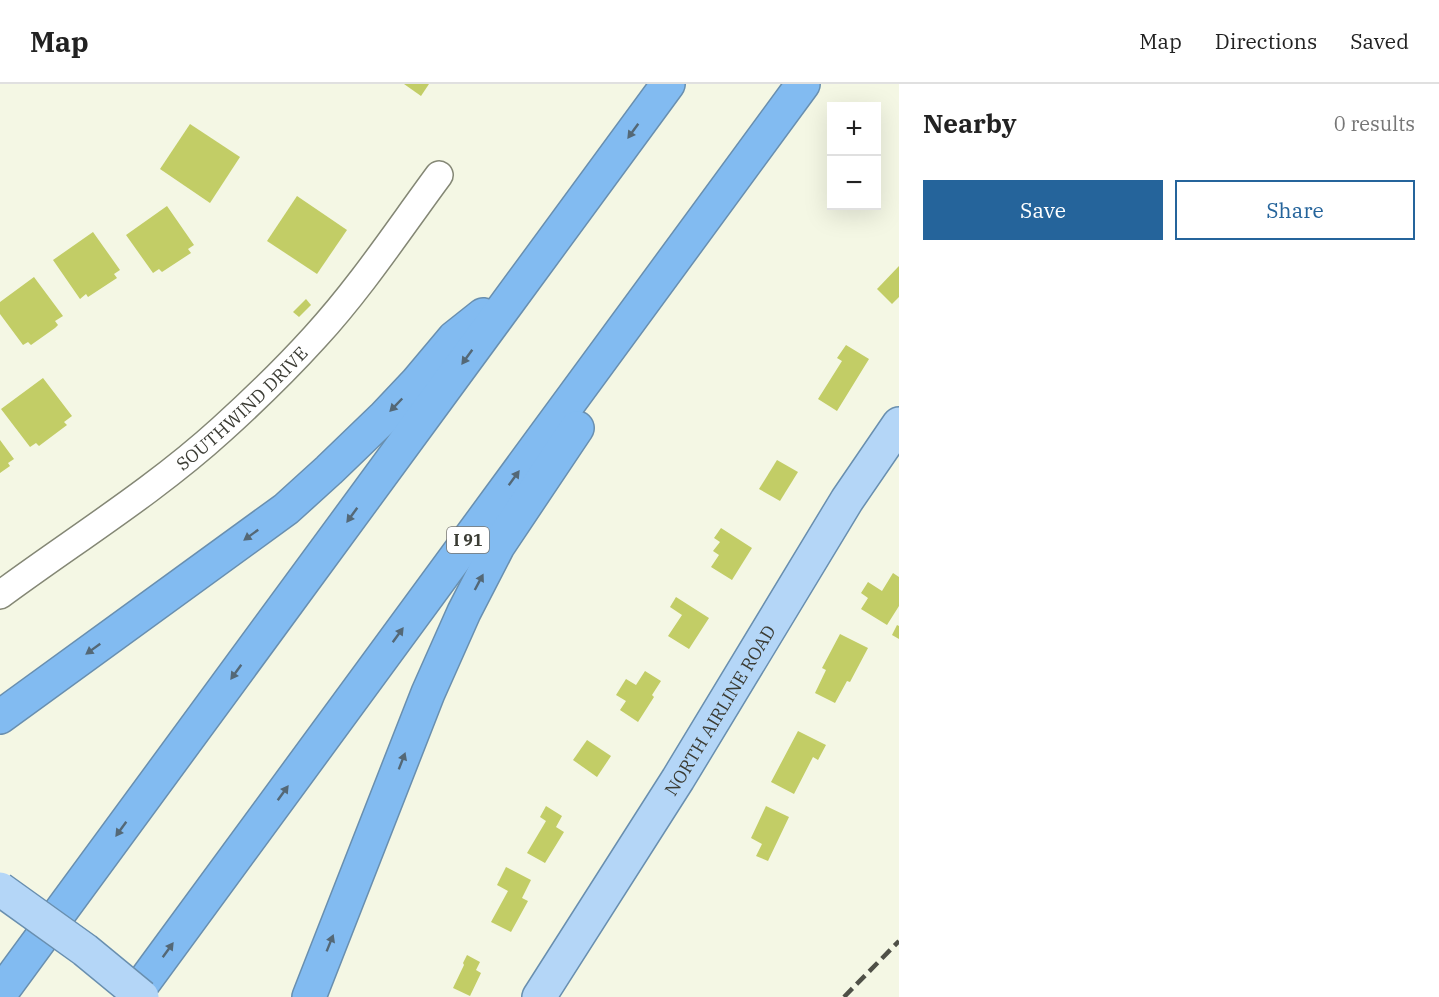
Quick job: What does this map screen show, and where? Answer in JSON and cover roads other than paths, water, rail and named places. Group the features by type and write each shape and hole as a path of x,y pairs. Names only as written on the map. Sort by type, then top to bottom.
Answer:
{"highway":[{"path":"0,994 668,84"},
{"name":"I 91","path":"133,997 803,84"},
{"path":"309,997 428,693 474,591 498,546 535,489 678,288 692,259 703,220"},
{"path":"0,717 286,509 383,418 454,338 514,293"}],"main road":[{"name":"NORTH AIRLINE ROAD","path":"539,997 678,779 847,500 899,424"},
{"path":"0,889 60,932 142,997"}],"street":[{"name":"SOUTHWIND DRIVE","path":"0,595 170,472 220,431 265,388 316,336 353,291 439,175"}],"railway":[{"path":"844,997 899,941"}]}
